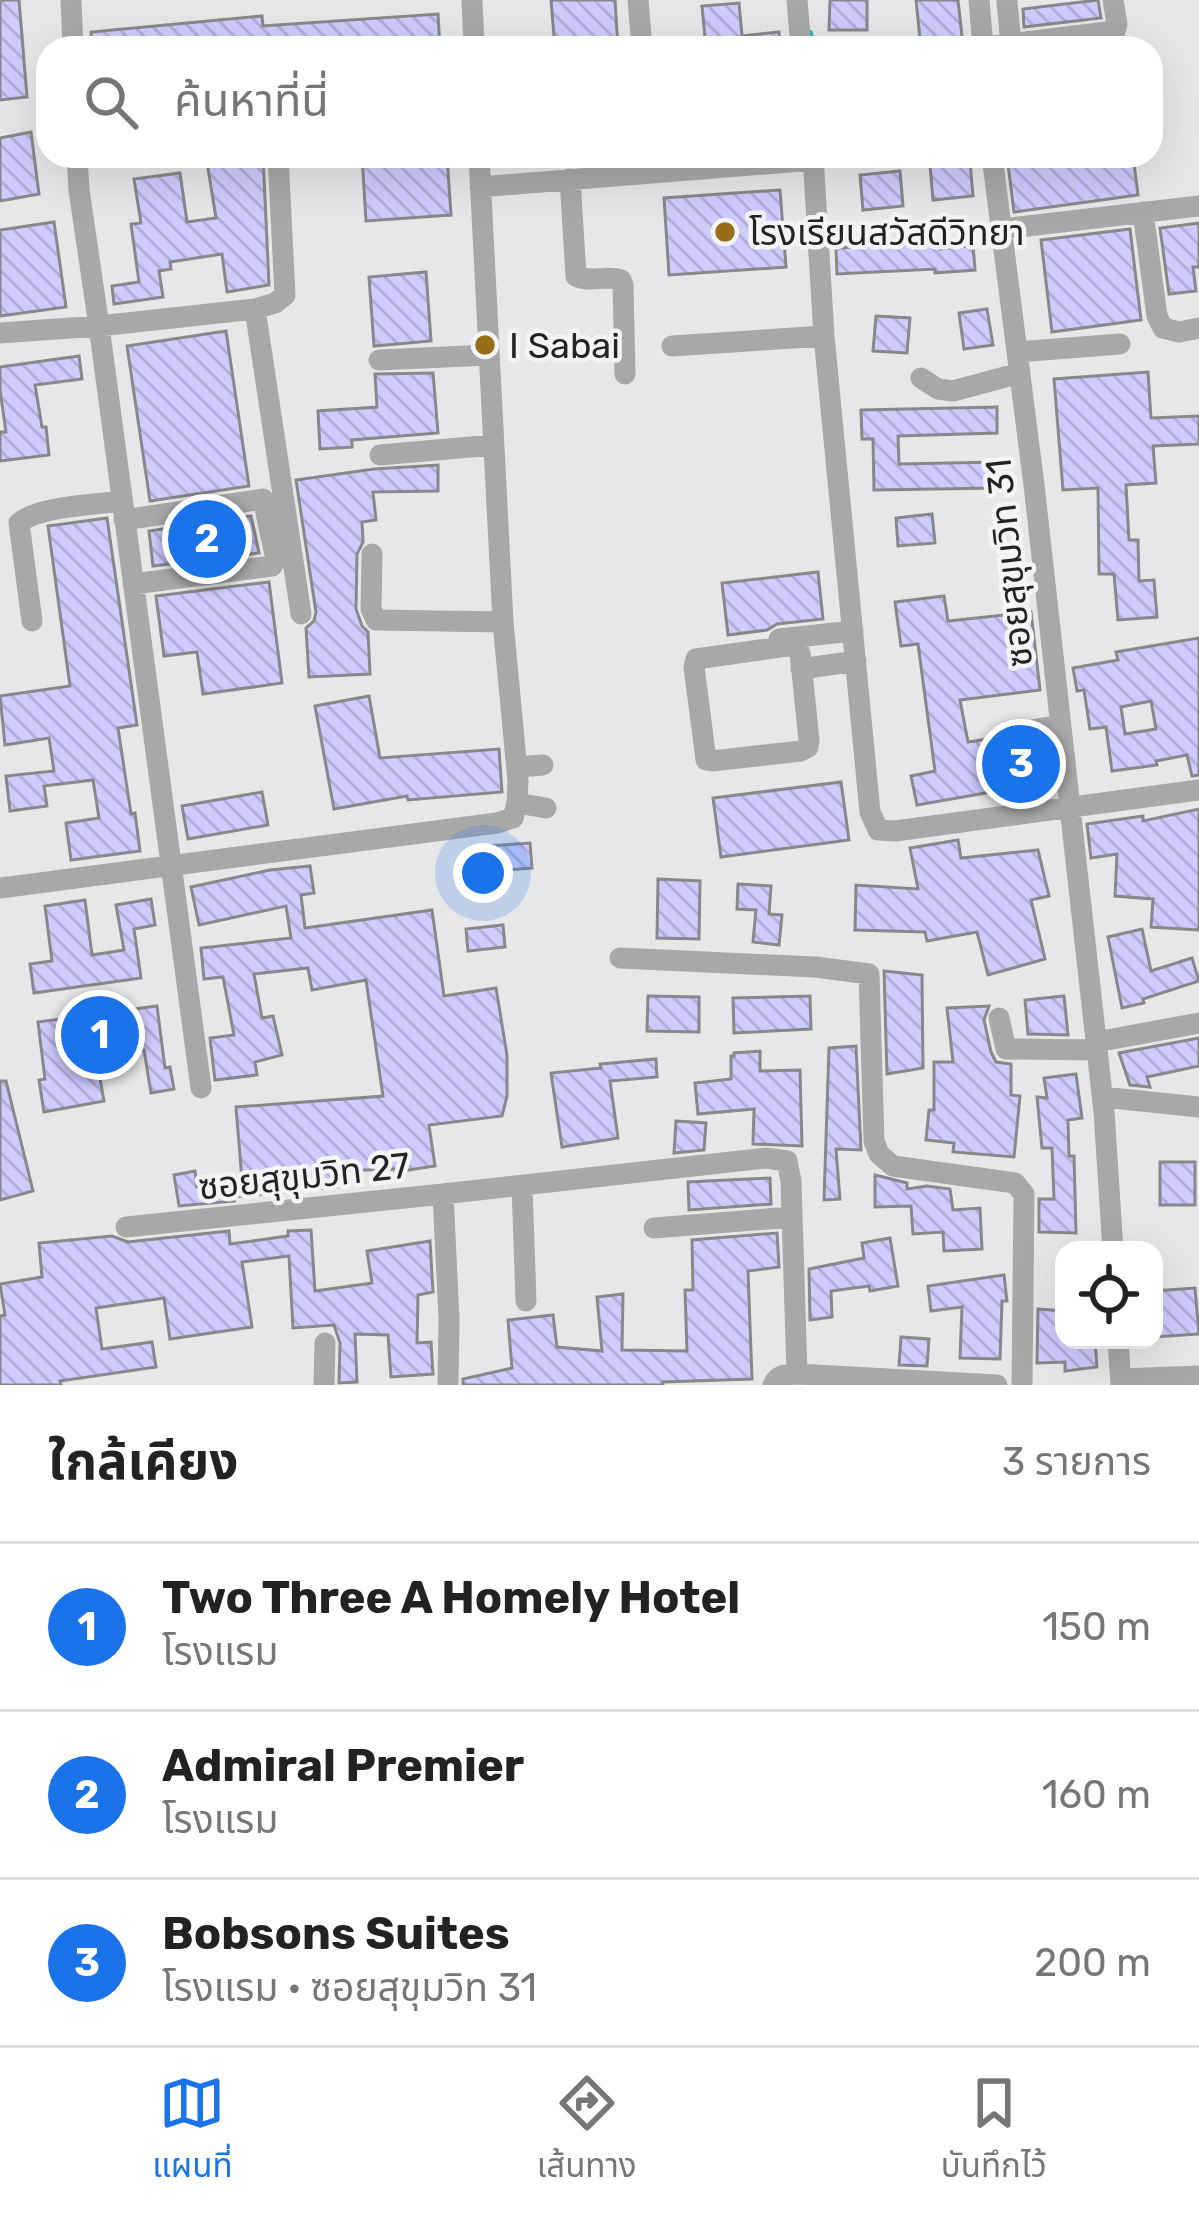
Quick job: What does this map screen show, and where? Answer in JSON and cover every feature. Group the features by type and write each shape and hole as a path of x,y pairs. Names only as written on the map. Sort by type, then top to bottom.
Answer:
{"street":[{"path":"71,0 72,36"},
{"path":"472,0 474,36"},
{"path":"638,0 642,36"},
{"path":"796,0 800,36"},
{"path":"979,0 982,36"},
{"path":"1075,36 1115,31 1113,0"},
{"path":"1007,2 1010,36"},
{"path":"78,168 201,1088"},
{"path":"0,333 255,309 275,303 285,295 279,168"},
{"path":"0,888 513,818 517,767 503,622 479,168"},
{"path":"542,168 544,181"},
{"path":"480,187 630,168"},
{"path":"814,168 824,336 870,812 878,830 1199,790"},
{"name":"ซอยสุขุมวิท 31","path":"994,168 1097,1046 1112,1241"},
{"path":"570,179 575,276 615,278 623,285 625,374"},
{"path":"1002,230 1199,206"},
{"path":"1143,212 1157,316 1163,328 1179,332 1199,328"},
{"path":"255,309 301,614"},
{"path":"672,346 824,336"},
{"path":"922,378 938,389 953,391 1019,362 1120,344"},
{"path":"379,361 489,355"},
{"path":"380,455 493,445"},
{"path":"32,621 19,523 24,517 258,498 265,502 276,559 272,566 133,584"},
{"path":"372,554 371,609 376,620 503,622"},
{"path":"689,649 853,631"},
{"path":"796,647 801,668 808,747 706,760 696,659 796,647"},
{"path":"801,668 856,661"},
{"path":"1026,730 1060,725"},
{"path":"517,767 543,765"},
{"path":"517,803 546,808"},
{"path":"620,958 869,974 874,1141 879,1154 892,1166 1016,1184 1024,1194 1022,1385"},
{"path":"999,1018 1006,1049 1097,1046 1199,1023"},
{"path":"1102,1097 1199,1107"},
{"path":"443,1194 766,1158 787,1161 797,1374"},
{"path":"522,1186 526,1301"},
{"name":"ซอยสุขุมวิท 27","path":"126,1227 443,1194 448,1385"},
{"path":"654,1228 792,1216"},
{"path":"324,1385 325,1343"},
{"path":"1119,1349 1121,1382 1199,1376"},
{"path":"773,1385 776,1378 797,1374 997,1385"}],"building":[{"path":"0,0 19,0 27,97 0,100"},
{"path":"551,0 615,0 617,36 554,36"},
{"path":"830,0 867,0 867,30 829,30"},
{"path":"916,0 958,0 962,36 920,36"},
{"path":"1098,0 1101,18 1024,27 1023,9"},
{"path":"739,3 742,36 705,36 702,6"},
{"path":"438,14 439,36 91,36 91,32 262,16 263,26"},
{"path":"31,132 39,194 0,201 0,138"},
{"path":"208,168 264,168 269,285 227,292 222,254 170,262 171,269 159,271 163,297 114,304 112,286 139,282 131,224 141,223 134,179 180,173 187,222 216,218"},
{"path":"363,168 448,168 451,215 366,221"},
{"path":"930,168 971,168 973,196 933,200"},
{"path":"1008,168 1135,168 1138,195 1014,212"},
{"path":"900,171 903,206 863,210 860,175"},
{"name":"โรงเรียนสวัสดีวิทยา","path":"780,190 786,267 669,275 664,198"},
{"path":"54,222 66,307 0,316 0,230"},
{"path":"1199,223 1199,267 1193,267 1196,291 1169,294 1160,228"},
{"path":"1130,229 1141,320 1052,332 1041,240"},
{"path":"940,243 940,249 973,245 975,270 837,274 836,248"},
{"path":"426,272 431,341 374,346 369,277"},
{"path":"987,309 993,345 964,349 959,313"},
{"path":"876,316 910,318 907,353 873,351"},
{"path":"226,331 249,486 150,501 127,346"},
{"path":"79,356 82,379 35,385 49,455 0,461 0,432 6,432 0,367"},
{"path":"1148,372 1151,418 1199,416 1199,444 1153,446 1156,483 1126,485 1129,540 1138,540 1139,581 1154,580 1157,617 1118,620 1114,574 1099,574 1098,488 1063,490 1054,379"},
{"path":"433,373 438,433 352,440 352,447 320,449 318,411 377,407 375,374"},
{"path":"997,407 997,433 898,436 899,464 998,462 998,488 874,490 873,439 862,439 861,410"},
{"path":"438,465 438,491 373,492 376,520 362,522 356,609 368,632 370,674 309,677 306,628 316,612 296,480"},
{"path":"932,514 935,543 898,546 896,518"},
{"path":"251,516 259,553 153,566 149,531"},
{"path":"107,518 137,725 118,728 140,851 71,860 66,823 99,818 93,780 44,786 47,806 10,811 6,776 54,771 49,738 5,745 0,696 70,686 48,526"},
{"path":"818,572 823,619 728,635 722,583"},
{"path":"269,582 282,683 203,694 197,652 164,656 156,596"},
{"path":"944,596 948,621 1031,612 1040,690 960,700 968,742 1012,735 1022,745 1045,743 1053,789 998,797 997,791 917,805 911,776 935,771 918,644 901,646 895,602"},
{"path":"1199,638 1199,775 1192,776 1187,755 1112,771 1106,727 1090,729 1084,690 1077,691 1073,668 1118,660 1116,652","holes":["1151,701 1156,729 1125,734 1121,707"]},
{"path":"369,696 380,758 499,749 502,792 408,800 407,796 334,809 315,706"},
{"path":"841,782 849,840 721,857 713,798"},
{"path":"262,792 268,825 188,839 182,806"},
{"path":"1199,809 1199,930 1151,927 1153,899 1115,896 1117,854 1091,858 1087,824 1143,816 1143,821"},
{"path":"958,840 961,858 1038,850 1049,896 1031,900 1045,959 988,975 977,932 927,941 925,932 855,930 856,885 918,889 910,848"},
{"path":"530,843 532,868 474,872 472,847"},
{"path":"310,866 314,893 301,895 305,928 432,910 444,996 496,988 507,1055 502,1116 429,1125 435,1166 395,1172 336,1171 337,1187 179,1206 174,1175 195,1171 197,1187 242,1180 236,1107 383,1096 366,980 312,990 308,968 254,974 262,1018 273,1016 282,1055 255,1062 257,1075 215,1080 210,1038 234,1035 223,977 204,979 201,948 291,938 286,906 199,925 191,887"},
{"path":"658,879 700,881 699,939 657,938"},
{"path":"738,884 771,886 769,914 782,915 779,945 753,942 756,910 737,909"},
{"path":"151,899 155,925 134,929 141,978 34,993 30,964 52,961 45,906 85,900 92,955 124,950 116,905"},
{"path":"503,925 505,947 468,951 466,929"},
{"path":"1142,929 1151,971 1192,958 1199,981 1122,1008 1108,937"},
{"path":"884,971 922,975 923,1068 887,1074"},
{"path":"648,996 699,997 699,1032 647,1031"},
{"path":"810,996 811,1029 734,1033 733,998"},
{"path":"1064,996 1068,1035 1028,1034 1025,1000"},
{"path":"157,1006 165,1068 170,1067 174,1089 151,1093 144,1050 96,1056 104,1101 44,1112 38,1022"},
{"path":"989,1006 984,1020 991,1052 996,1062 1011,1064 1011,1095 1020,1096 1014,1157 953,1152 954,1143 926,1140 929,1110 934,1110 934,1062 953,1062 947,1008"},
{"path":"1199,1038 1199,1066 1147,1077 1150,1087 1130,1085 1119,1053"},
{"path":"856,1046 861,1150 836,1149 840,1199 824,1200 829,1048"},
{"path":"760,1051 760,1071 800,1070 802,1146 753,1144 754,1109 698,1114 695,1083 731,1079 734,1053"},
{"path":"656,1059 657,1077 610,1081 618,1138 562,1147 551,1073"},
{"path":"1076,1074 1082,1118 1068,1120 1076,1233 1039,1232 1039,1199 1054,1199 1052,1148 1042,1148 1037,1097 1047,1098 1044,1078"},
{"path":"0,1081 6,1081 33,1191 0,1200"},
{"path":"676,1121 706,1123 704,1150 674,1153"},
{"path":"1160,1162 1195,1162 1195,1205 1160,1205"},
{"path":"875,1175 907,1183 907,1189 950,1189 953,1210 980,1208 982,1249 944,1251 943,1232 913,1234 911,1206 875,1207"},
{"path":"770,1178 771,1204 689,1210 688,1182"},
{"path":"311,1230 315,1291 372,1283 367,1251 430,1241 433,1292 418,1295 417,1343 431,1342 433,1374 391,1377 388,1335 355,1334 357,1382 339,1383 340,1343 334,1325 293,1328 289,1256 242,1262 252,1327 170,1339 164,1298 96,1308 102,1349 152,1342 156,1367 60,1381 61,1385 0,1385 0,1316 5,1315 0,1284 42,1277 39,1243 112,1236 128,1242 229,1231 230,1244"},
{"path":"777,1233 779,1267 748,1271 752,1379 663,1385 463,1385 463,1379 512,1368 508,1320 553,1315 557,1347 602,1351 597,1297 623,1294 622,1350 687,1351 685,1290 693,1290 692,1240"},
{"path":"890,1238 898,1286 831,1291 832,1317 810,1320 809,1269 864,1258 862,1243"},
{"path":"1004,1275 1007,1301 1002,1301 1000,1359 960,1358 962,1307 931,1311 928,1286"},
{"path":"1195,1288 1199,1334 1163,1336 1163,1290"},
{"path":"1038,1309 1055,1310 1055,1349 1096,1349 1097,1367 1065,1371 1065,1362 1037,1363"},
{"path":"901,1337 929,1339 927,1366 899,1365"}],"place":[{"name":"โรงเรียนสวัสดีวิทยา","path":"725,232"},
{"name":"I Sabai","path":"485,345"},
{"name":"Admiral Premier","path":"207,539"},
{"name":"Bobsons Suites","path":"1021,764"},
{"name":"Two Three A Homely Hotel","path":"100,1035"}]}
